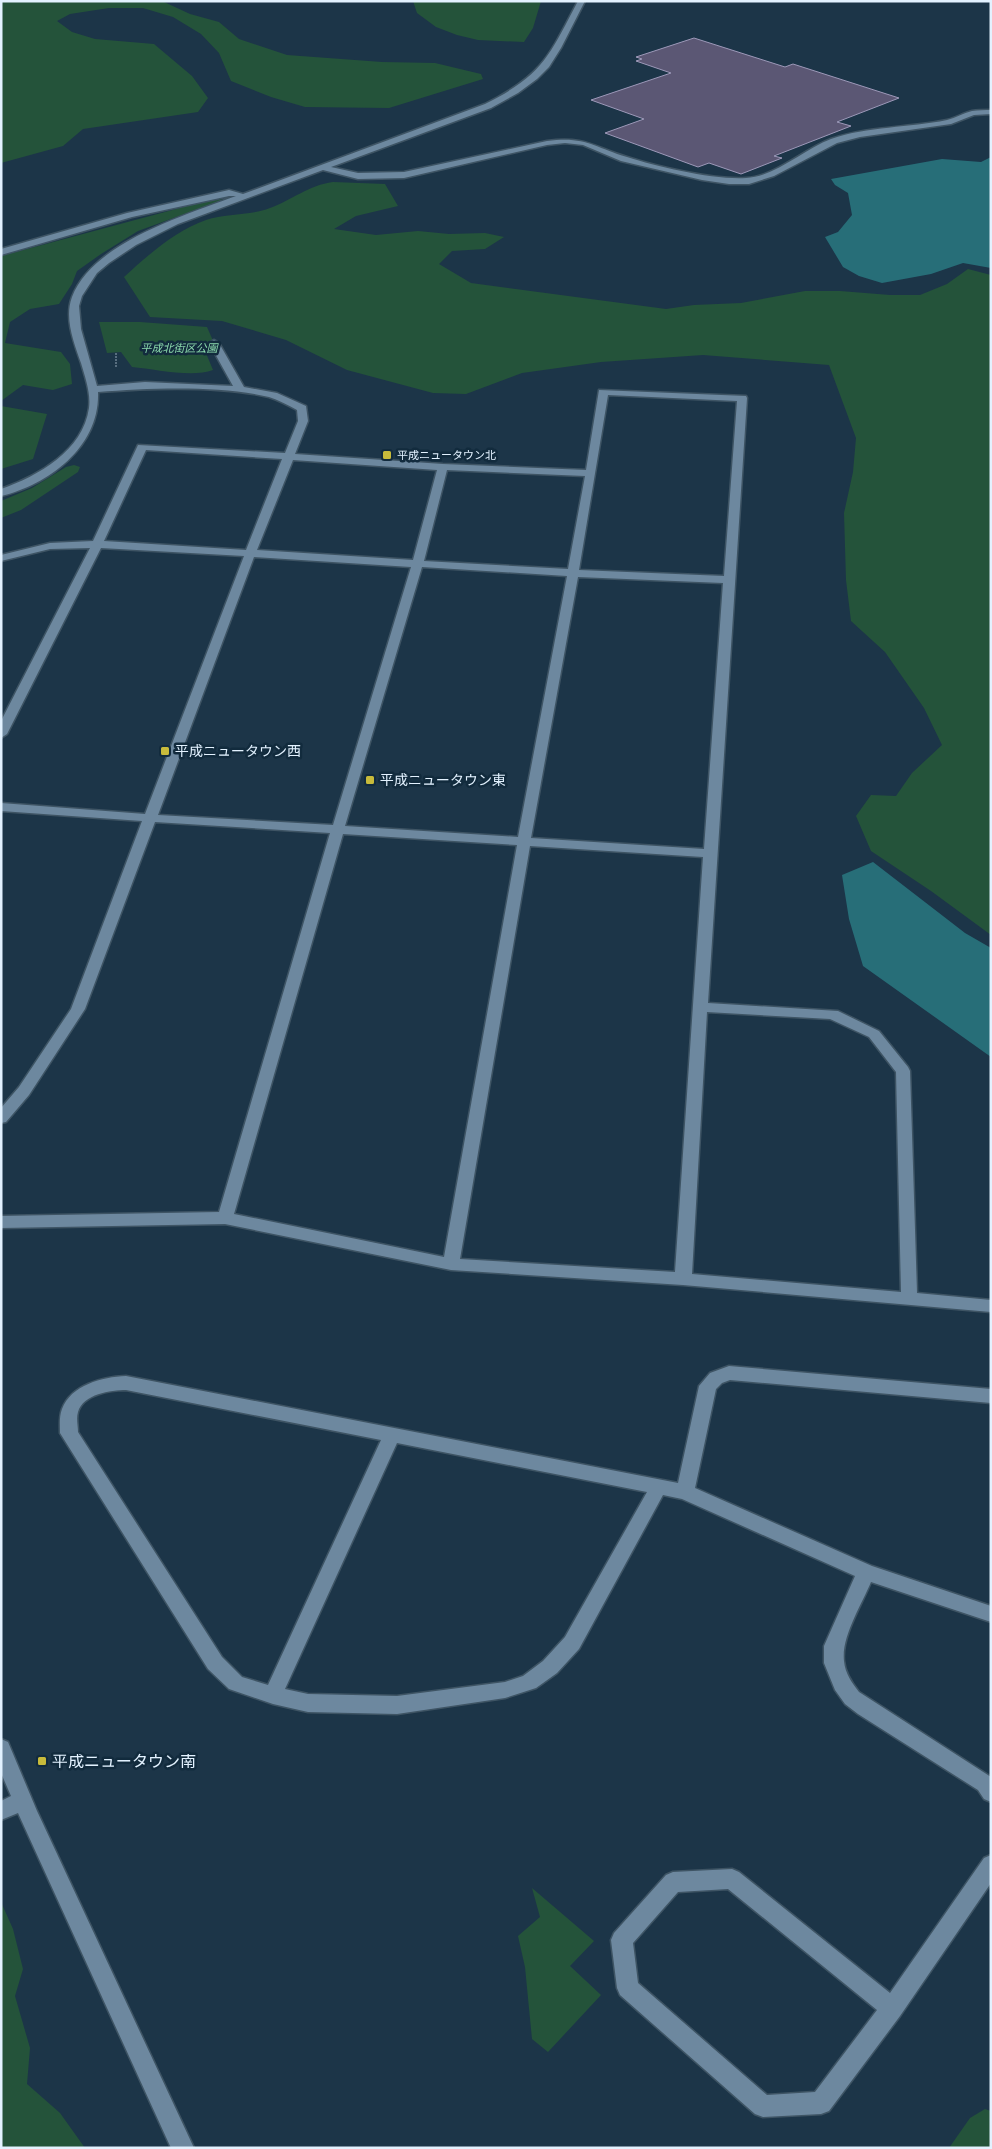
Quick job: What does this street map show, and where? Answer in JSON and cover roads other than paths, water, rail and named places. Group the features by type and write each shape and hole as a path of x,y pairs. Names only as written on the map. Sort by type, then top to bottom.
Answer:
{"street":[{"path":"1,493 24,486 61,464 84,436 94,409 93,389 75,328 76,298 87,277 107,260 131,244 175,222 250,196 488,106 516,91 540,72 549,60 582,1"},
{"path":"324,168 358,176 404,175 547,143 565,141 584,143 624,159 702,177 729,181 749,181 771,174 834,141 860,135 951,122 973,113 991,112"},
{"path":"1,252 130,215 229,193 250,196"},
{"path":"214,343 240,389"},
{"path":"1,1118 24,1091 78,1009 302,421 302,408 273,395 240,389 145,384 93,389"},
{"path":"451,1264 524,841 591,473 603,392 742,398 699,1007 683,1279"},
{"path":"1,734 97,544 142,447 288,455 443,467 591,473"},
{"path":"226,1218 338,829 418,563 443,467"},
{"path":"1,558 50,546 97,544 572,573 730,580"},
{"path":"1,807 711,853"},
{"path":"699,1007 833,1014 874,1034 902,1071 909,1299"},
{"path":"1,1222 226,1218 451,1264 683,1279 991,1306"},
{"path":"685,1492 708,1386 716,1378 729,1374 991,1396"},
{"path":"658,1488 572,1643 550,1667 528,1682 495,1692 397,1705 314,1703 273,1695 236,1682 215,1663 69,1433 69,1413 78,1399 103,1386 126,1383 685,1492 866,1572 991,1614"},
{"path":"273,1695 391,1436"},
{"path":"866,1572 834,1646 834,1664 842,1684 852,1698 865,1708 985,1784 991,1794"},
{"path":"1,1748 22,1800 182,2148"},
{"path":"1,1811 22,1800"},
{"path":"892,2008 732,1878 673,1882 622,1940 628,1988 763,2106 821,2103 892,2008 991,1865"}],"place":[{"name":"平成ニュータウン北","path":"387,455"},
{"name":"平成ニュータウン西","path":"165,751"},
{"name":"平成ニュータウン東","path":"370,780"},
{"name":"平成ニュータウン南","path":"42,1761"}],"park label":[{"name":"平成北街区公園","path":"179,348"}]}
